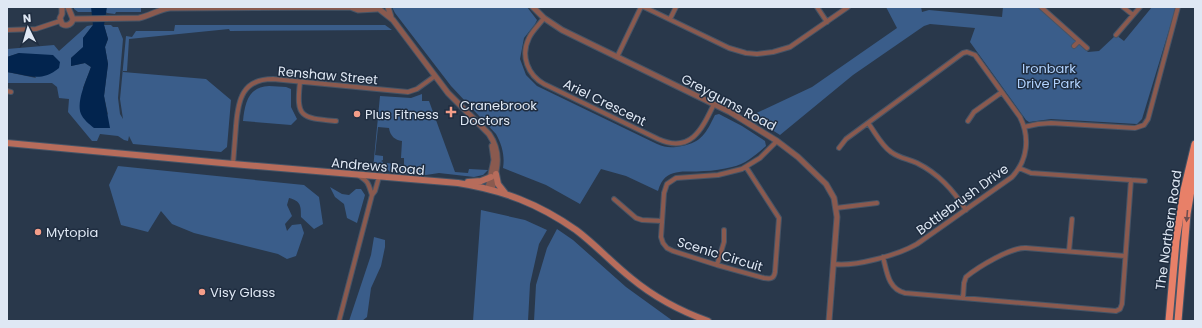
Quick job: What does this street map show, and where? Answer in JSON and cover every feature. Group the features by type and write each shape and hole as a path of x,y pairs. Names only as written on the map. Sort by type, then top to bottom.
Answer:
{"highway":[{"name":"The Northern Road","path":"1169,321 1176,241 1184,190 1195,144"},
{"name":"The Northern Road","path":"1178,321 1187,214 1195,166"}],"main road":[{"name":"Andrews Road","path":"7,143 458,183 490,189 530,203 568,225 591,243 632,280 658,298 680,310 708,321"},
{"path":"458,183 481,181 493,175 505,193"}],"street":[{"path":"60,20 62,7"},
{"path":"60,20 64,25 71,24 73,18 68,7"},
{"path":"73,18 143,17 156,9 170,8 350,7 358,10 385,7"},
{"path":"388,7 392,20"},
{"name":"Greygums Road","path":"533,7 544,18 562,30 742,119 798,156 826,184 833,196 837,219 829,321"},
{"path":"617,56 641,7"},
{"path":"644,7 735,50 757,54 773,52 790,47 848,7"},
{"path":"670,19 676,7"},
{"path":"817,7 827,22"},
{"path":"1041,7 1087,48"},
{"path":"1123,7 1133,15"},
{"path":"1116,35 1140,7"},
{"path":"1024,127 1047,123 1134,128 1144,125 1148,119 1178,7"},
{"path":"377,8 392,20 458,105 483,130 491,142 494,165 490,189"},
{"path":"62,14 66,12 70,13"},
{"name":"Ariel Crescent","path":"544,18 530,36 525,53 529,70 544,84 658,139 670,143 680,143 698,134 704,126 714,104"},
{"path":"7,30 36,29 60,20"},
{"path":"1074,46 1079,41"},
{"name":"Bottlebrush Drive","path":"834,264 864,262 899,252 913,246 1009,180 1019,168 1024,156 1026,137 1020,117 975,55 971,52 965,52 844,140 839,148"},
{"name":"Renshaw Street","path":"233,164 237,110 244,92 255,82 267,79 408,92 418,90 435,76"},
{"path":"300,82 298,103 302,113 310,118 336,121"},
{"path":"968,121 974,112 1002,92"},
{"path":"868,123 888,149 900,157 923,167 943,181 953,191 966,210"},
{"name":"Scenic Circuit","path":"746,167 779,220 774,279 764,278 717,265 673,251 668,248 662,238 662,221 665,189 668,182 681,176 700,177 718,175 746,167 764,156 777,141"},
{"path":"1019,168 1031,173 1144,181"},
{"path":"358,175 369,183 372,195"},
{"path":"339,321 372,195 375,191 379,177"},
{"path":"883,257 889,280 894,288 909,294 1121,311 1131,180"},
{"path":"614,199 636,218 642,220 662,221"},
{"path":"836,208 877,203"},
{"path":"1069,251 1072,219"},
{"path":"717,265 724,242 724,230"},
{"path":"963,298 964,282 966,277 1011,250 1022,248 1125,256"},
{"path":"891,292 894,288"}],"green space":[{"path":"74,7 141,7 141,12 116,12 115,14 106,12 78,12 74,9"},
{"path":"392,7 527,7 537,20 524,38 520,59 526,75 537,86 663,146 678,147 694,142 703,136 715,115 719,114 742,126 765,141 766,146 750,159 737,166 714,170 676,172 670,174 661,183 658,191 626,176 601,169 580,204 546,185 503,168 504,159 500,142 496,134 451,86"},
{"name":"Ironbark Drive Park","path":"886,7 921,7 922,12 929,10 1002,17 1003,7 1038,7 1088,52 1099,51 1116,35 1124,41 1152,7 1176,7 1142,119 1137,124 1051,119 1029,122 1026,120 970,42 975,28 930,24 924,26 853,75 780,135 750,116 812,87 897,28"},
{"path":"93,25 83,38 84,47 71,58 71,66 85,63 91,67 83,88 108,115 104,96 108,64 105,47 108,39 104,25 118,27 123,39 118,98 120,114 123,119 120,99 126,36 132,37 136,31 174,31 175,25 385,25 392,30 230,31 229,29 129,39 127,71 123,72 206,79 231,100 227,147 221,152 133,144 129,136 128,141 118,136 100,134 97,141 92,141 68,112 69,99 59,98 57,87 52,83 7,83 7,72 36,78 19,53 7,57 7,49 54,45 59,51 87,26"},
{"path":"269,86 286,87 291,89 291,107 297,119 291,125 243,121 245,108 249,97 256,89"},
{"path":"422,94 422,101 429,101 455,172 468,173 469,169 488,170 483,175 474,177 439,173 426,175 390,172 386,168 387,163 404,165 404,158 401,158 402,141 393,137 389,128 378,127 375,155 383,156 383,160 381,161 383,162 381,169 373,169 380,96 411,98"},
{"path":"118,166 304,185 319,197 323,224 314,229 301,217 300,204 289,198 287,205 292,216 285,224 287,231 292,225 301,224 304,233 296,256 287,259 278,254 194,233 172,224 161,211 148,232 121,225 109,185"},
{"path":"330,187 342,194 349,195 356,189 361,189 365,195 357,223 347,218 344,204 335,197"},
{"path":"481,210 525,220 547,230 539,244 530,284 528,321 473,321"},
{"path":"557,229 573,240 626,287 673,321 534,321 536,285 547,248"},
{"path":"374,237 385,240 385,247 381,266 371,288 367,317 362,321 349,321 371,255"}],"shaded area":[{"path":"91,7 107,7 104,25 108,39 105,47 108,64 104,96 110,128 94,128 82,116 80,109 81,97 91,67 85,63 71,66 71,58 83,47 83,38 93,25"},
{"path":"19,53 53,55 60,62 59,68 52,73 40,77 7,72 7,57"}],"place":[{"name":"Cranebrook Doctors","path":"451,112"},
{"name":"Plus Fitness","path":"357,114"},
{"name":"Mytopia","path":"38,232"},
{"name":"Visy Glass","path":"202,292"}]}
